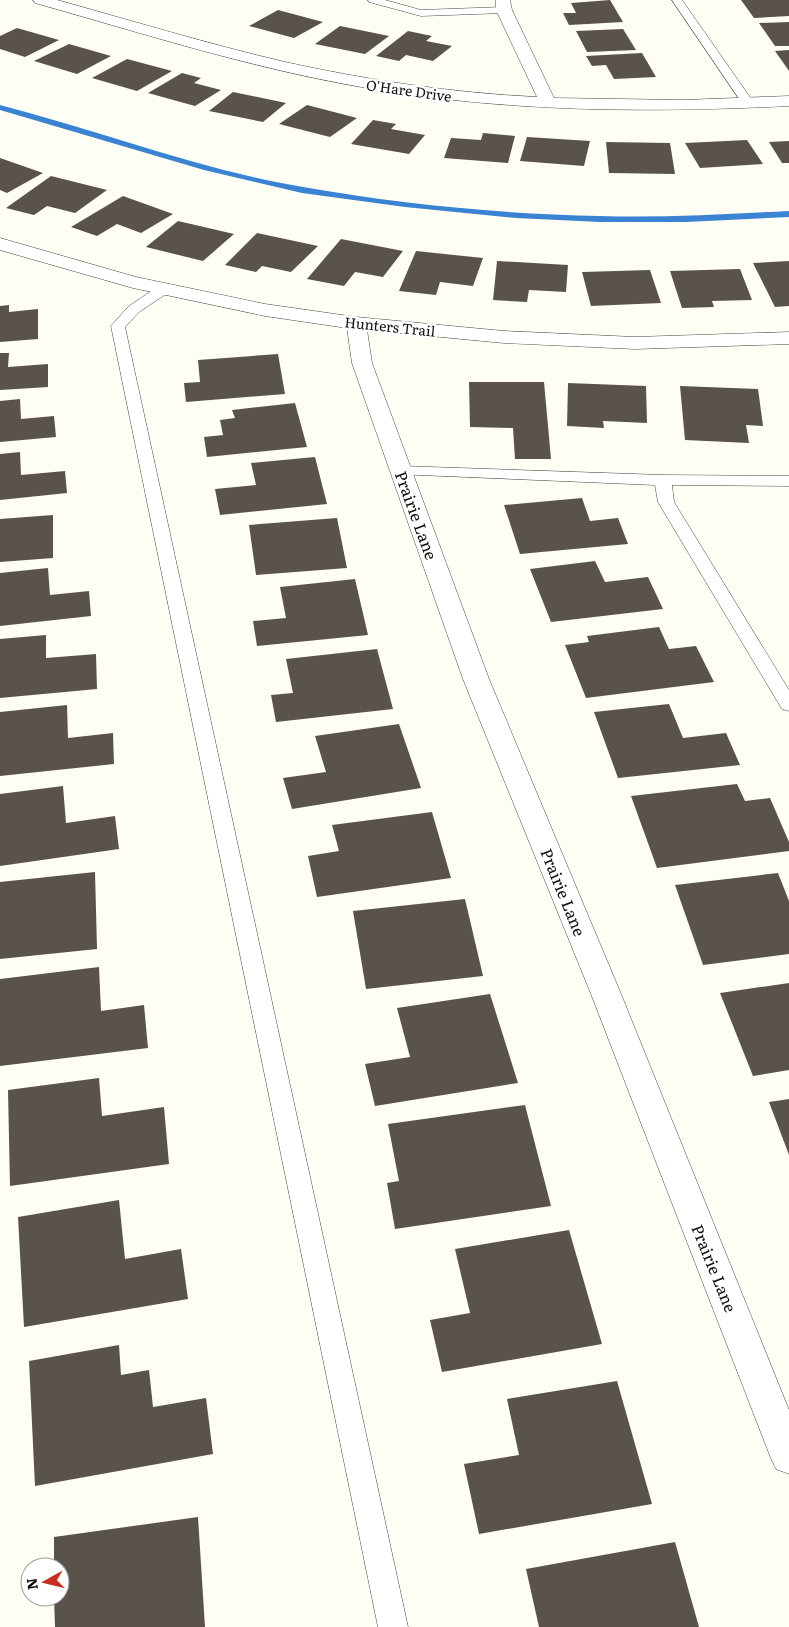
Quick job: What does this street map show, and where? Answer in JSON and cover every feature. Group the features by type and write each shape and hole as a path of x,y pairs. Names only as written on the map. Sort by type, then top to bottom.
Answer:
{"street":[{"name":"O'Hare Drive","path":"40,0 76,4 288,68 356,82 460,97 548,104 640,105 789,101"},
{"path":"504,5 548,104"},
{"name":"Hunters Trail","path":"0,244 164,289 265,310 356,322 504,337 635,343 789,338"},
{"name":"Prairie Lane","path":"356,322 362,363 476,679 606,994 789,1456"}],"lane":[{"path":"373,0 421,13 504,5"},
{"path":"677,0 748,103"},
{"path":"164,289 134,309 118,326 392,1627"},
{"path":"401,471 663,480 789,481"},
{"path":"663,480 666,502 789,705"}],"building":[{"path":"610,0 623,22 569,25 563,13 576,13 571,3"},
{"path":"741,0 789,0 789,16 754,18"},
{"path":"278,10 323,22 294,38 249,26"},
{"path":"789,22 789,46 775,46 759,23"},
{"path":"340,26 389,36 365,54 315,44"},
{"path":"17,28 59,40 25,57 0,49 0,36"},
{"path":"623,29 636,50 587,52 576,31"},
{"path":"408,31 432,36 426,41 452,46 433,61 406,55 399,61 376,56"},
{"path":"69,44 111,56 77,74 34,61"},
{"path":"789,50 789,71 775,51"},
{"path":"642,53 656,77 614,79 606,65 592,66 586,56"},
{"path":"127,59 172,71 137,91 92,78"},
{"path":"182,73 201,78 194,83 221,90 195,106 148,93"},
{"path":"233,92 286,103 263,122 209,111"},
{"path":"307,105 357,118 330,137 279,124"},
{"path":"373,120 396,124 391,129 425,135 409,154 351,144"},
{"path":"483,133 515,136 508,163 444,158 451,138 481,140"},
{"path":"527,137 590,141 584,166 520,161"},
{"path":"747,140 763,164 700,168 685,143"},
{"path":"789,141 789,163 782,163 769,142"},
{"path":"606,142 670,143 675,174 609,173"},
{"path":"0,158 43,173 7,193 0,190"},
{"path":"51,176 107,190 75,213 47,206 34,215 6,208"},
{"path":"123,196 173,214 141,233 117,224 97,236 71,227"},
{"path":"178,221 234,234 203,261 146,247"},
{"path":"257,233 318,246 291,272 262,266 256,272 225,265"},
{"path":"341,239 403,251 383,277 355,272 344,286 307,279"},
{"path":"416,251 483,258 473,286 440,282 436,295 399,291"},
{"path":"497,261 568,265 566,292 529,290 527,302 493,300"},
{"path":"789,261 789,306 775,307 753,263"},
{"path":"740,269 752,300 712,301 714,307 682,308 670,271"},
{"path":"650,270 661,303 591,306 582,272"},
{"path":"9,305 9,312 38,309 38,339 0,342 0,306"},
{"path":"0,353 9,353 8,367 48,364 48,387 0,390"},
{"path":"278,354 285,394 186,402 184,383 200,382 198,360"},
{"path":"469,382 544,382 551,459 515,459 513,428 470,427"},
{"path":"568,383 646,386 647,423 603,421 604,428 567,426"},
{"path":"680,386 758,389 763,426 746,425 749,443 685,440"},
{"path":"20,399 21,419 54,416 56,437 0,442 0,401"},
{"path":"295,403 307,447 207,457 204,437 223,435 220,420 235,418 232,410"},
{"path":"20,452 21,475 65,471 67,493 0,500 0,454"},
{"path":"315,457 327,504 220,515 215,489 256,485 251,463"},
{"path":"582,498 590,521 618,518 628,544 520,554 504,505"},
{"path":"53,515 53,558 0,562 0,519"},
{"path":"337,518 347,568 256,575 249,525"},
{"path":"595,561 605,582 648,577 663,609 551,622 530,569"},
{"path":"48,568 50,595 89,591 91,616 0,626 0,573"},
{"path":"355,579 368,635 257,646 253,621 286,618 280,587"},
{"path":"659,627 669,649 696,646 714,682 586,698 565,645 589,642 587,636"},
{"path":"46,635 46,658 96,654 97,689 0,698 0,639"},
{"path":"377,649 393,709 276,722 271,695 293,693 286,659"},
{"path":"669,704 683,738 726,733 740,765 618,778 594,712"},
{"path":"67,705 68,738 113,733 114,764 0,776 0,712"},
{"path":"399,724 421,788 292,809 283,778 326,772 315,736"},
{"path":"737,784 745,801 770,798 789,842 789,851 657,868 631,796"},
{"path":"63,786 66,823 115,816 119,849 0,866 0,794"},
{"path":"432,812 451,878 317,897 308,856 339,851 332,825"},
{"path":"95,872 97,949 0,959 0,882"},
{"path":"778,873 789,901 789,954 703,965 675,885"},
{"path":"465,899 483,976 366,989 353,911"},
{"path":"99,967 101,1011 144,1005 148,1048 0,1066 0,979"},
{"path":"789,983 789,1070 753,1076 720,993"},
{"path":"490,994 518,1083 375,1106 365,1064 410,1057 397,1008"},
{"path":"99,1078 102,1116 164,1107 169,1164 10,1186 8,1090"},
{"path":"789,1099 789,1155 769,1102"},
{"path":"525,1105 551,1206 395,1229 387,1183 399,1181 388,1124"},
{"path":"119,1200 125,1259 181,1249 188,1299 24,1327 18,1217"},
{"path":"569,1230 602,1344 442,1372 430,1320 470,1313 455,1249"},
{"path":"119,1345 121,1375 149,1370 153,1407 206,1398 213,1454 35,1486 29,1361"},
{"path":"617,1381 652,1504 479,1534 464,1464 519,1455 507,1399"},
{"path":"198,1517 205,1627 55,1627 54,1607 70,1607 70,1557 54,1557 54,1537"},
{"path":"675,1542 699,1627 539,1627 526,1569"}],"waterway":[{"path":"0,107 204,167 302,190 405,204 516,215 600,219 686,219 789,214"}]}
